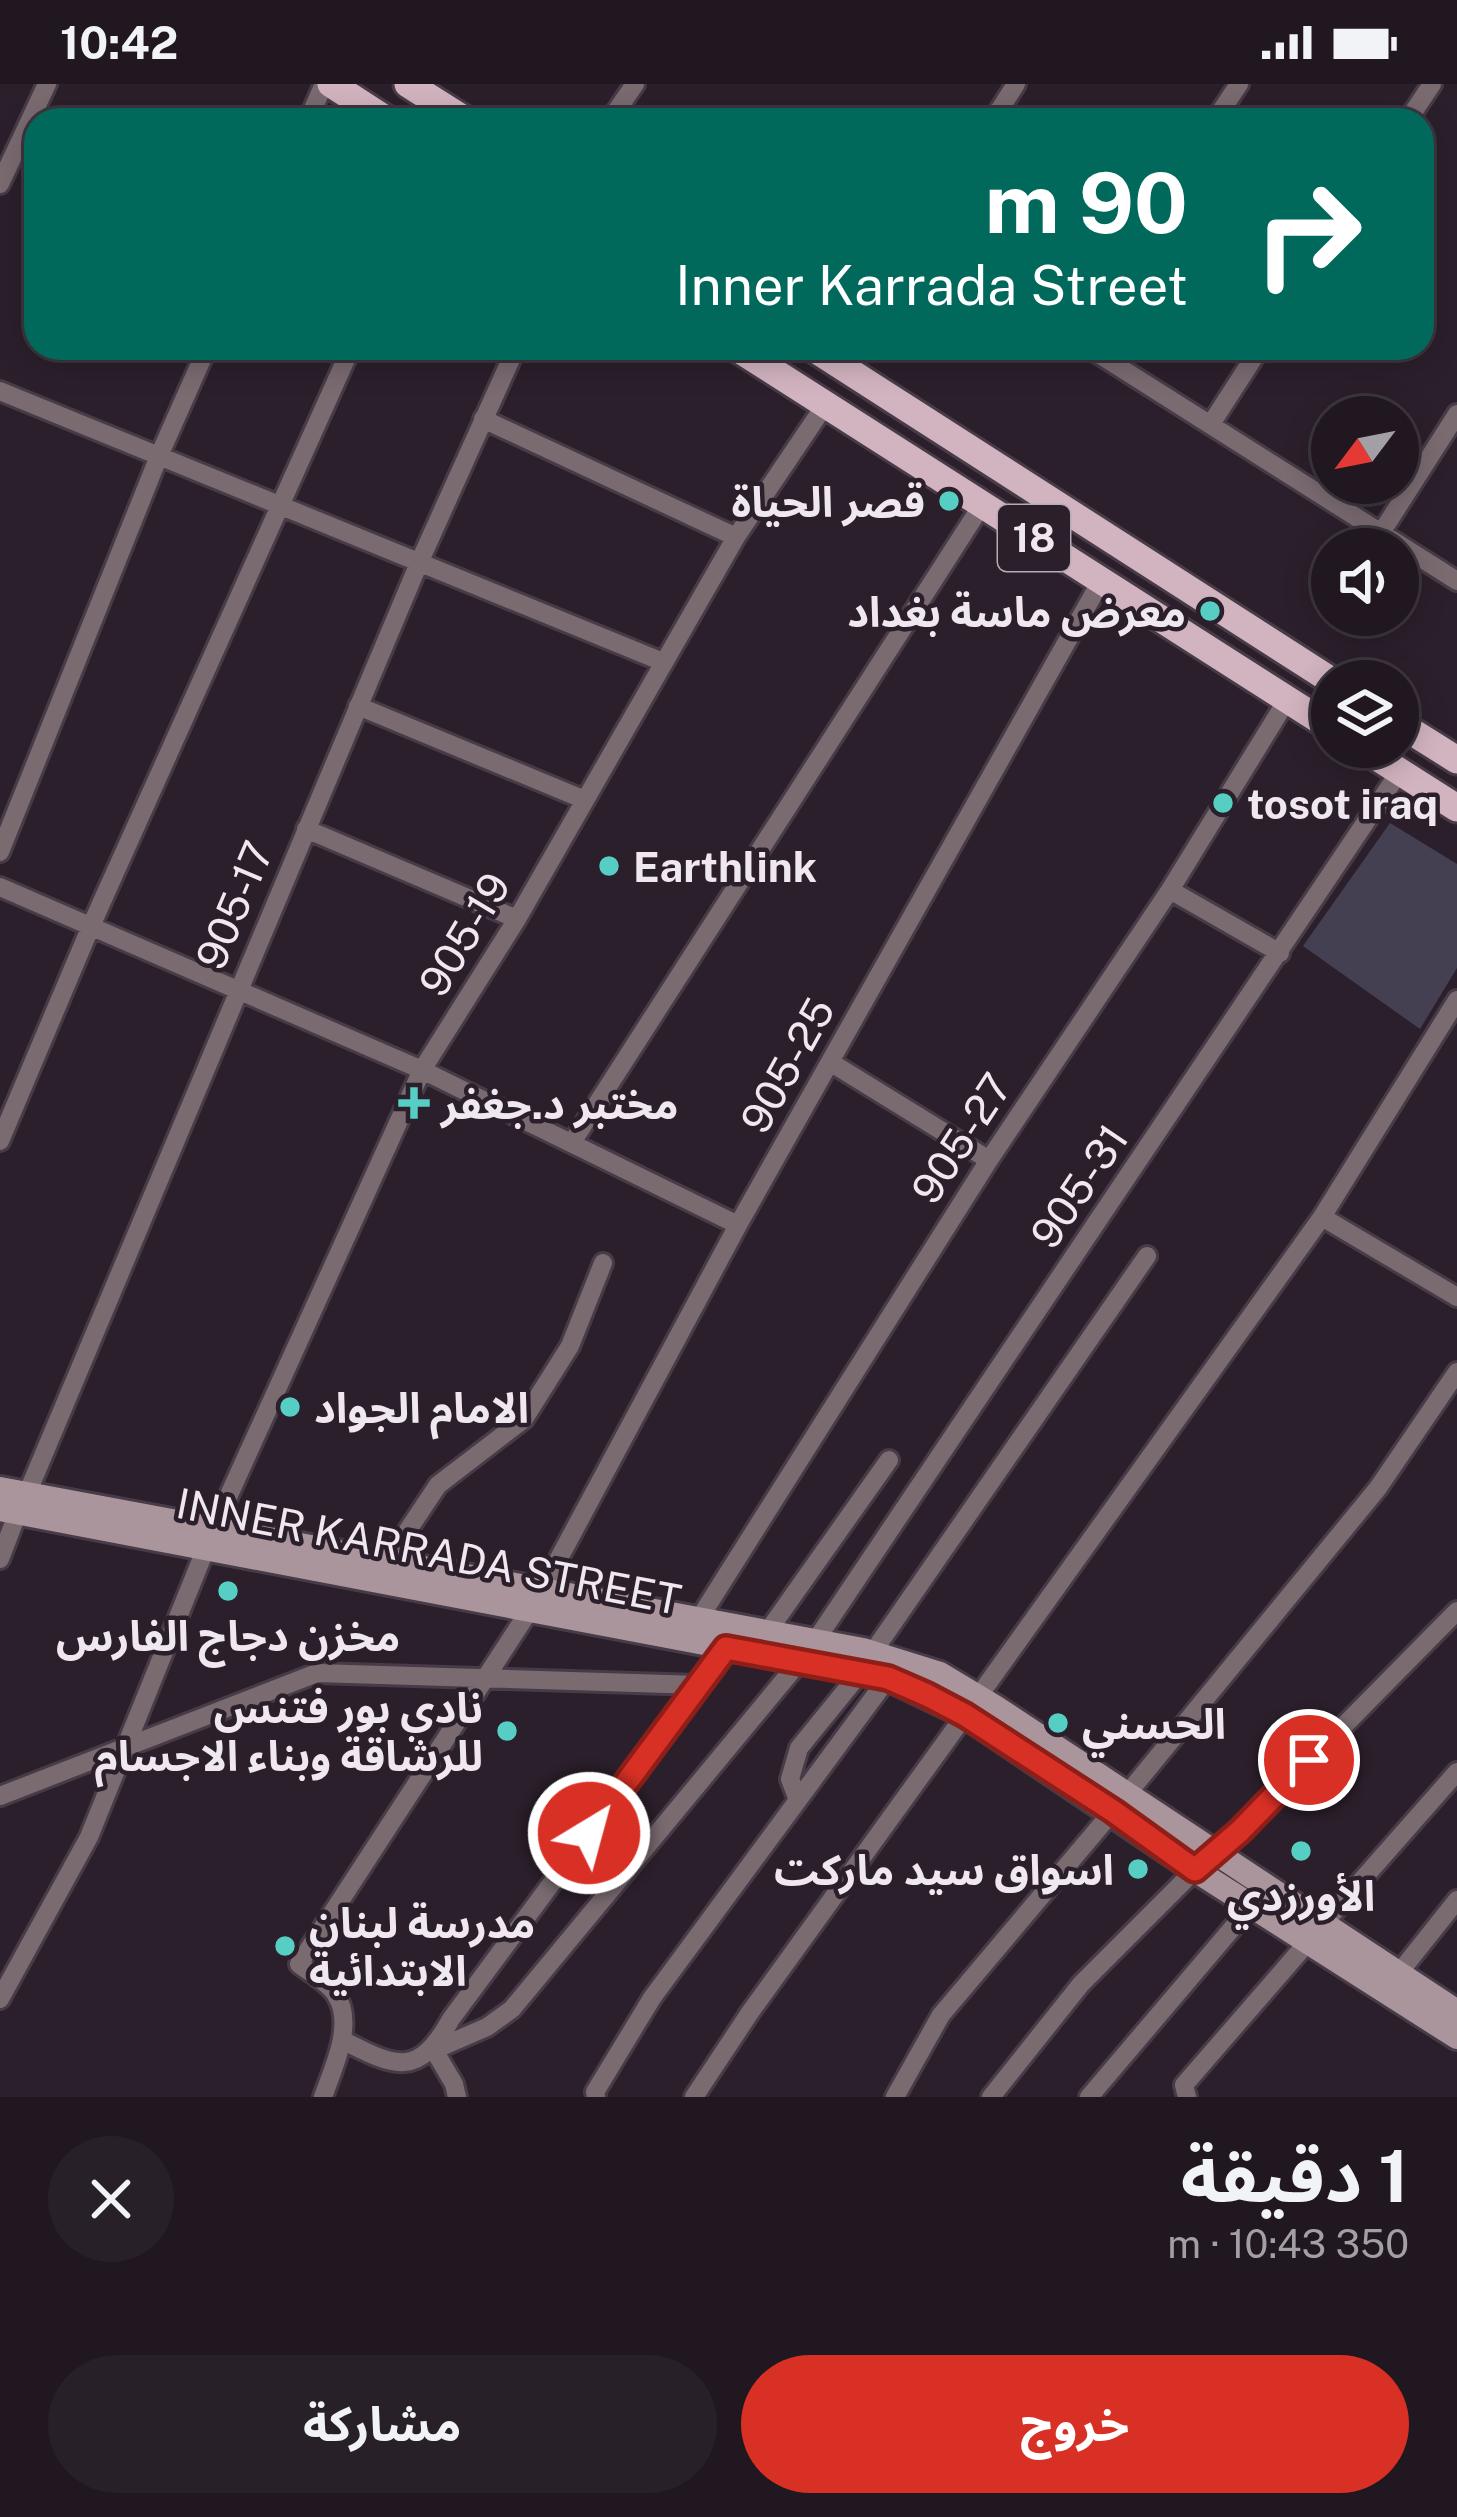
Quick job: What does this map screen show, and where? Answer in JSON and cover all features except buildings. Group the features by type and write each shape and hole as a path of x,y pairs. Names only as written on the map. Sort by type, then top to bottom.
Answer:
{"main road":[{"path":"328,84 367,108"},
{"path":"408,84 446,108"},
{"name":"18","path":"756,360 1311,715"},
{"name":"18","path":"850,360 1311,667"},
{"path":"1419,736 1457,760"},
{"path":"1394,768 1457,808"},
{"name":"INNER KARRADA STREET","path":"0,1489 15,1505 537,1598 768,1631 808,1650"},
{"name":"INNER KARRADA STREET","path":"210,1538 388,1560 726,1648 808,1650 940,1674 972,1706 1120,1802 1216,1851 1457,2012"},
{"name":"INNER KARRADA STREET","path":"867,1662 888,1678 972,1706"},
{"name":"INNER KARRADA STREET","path":"1120,1802 1195,1870 1457,2037"}],"street":[{"path":"0,184 24,133"},
{"path":"0,852 202,360"},
{"path":"0,1141 91,926 346,360"},
{"name":"905-17","path":"0,1559 15,1505 418,563 510,360"},
{"path":"1108,360 1374,528"},
{"path":"1211,424 1252,360"},
{"path":"0,391 663,662"},
{"name":"905-19","path":"0,1999 89,1837 210,1538 422,1070 517,919 736,537 825,405"},
{"path":"1385,528 1457,414"},
{"path":"482,419 736,537"},
{"path":"573,1141 982,505"},
{"path":"1419,557 1457,581"},
{"name":"905-25","path":"342,2040 343,2015 337,1995 299,1964 537,1598 738,1225 1102,581"},
{"name":"905-27","path":"699,1619 988,1160 1170,890 1288,700"},
{"path":"358,706 585,800"},
{"name":"905-31","path":"342,2040 387,2062 406,2064 487,2027 512,2008 808,1650 1400,772"},
{"path":"306,829 517,919"},
{"path":"0,887 422,1070 738,1225"},
{"path":"1170,890 1280,953"},
{"path":"694,2097 1322,1216 1457,1000"},
{"path":"830,1062 988,1160"},
{"path":"1322,1216 1457,1297"},
{"path":"798,1800 790,1779 799,1748 867,1662 1147,1256"},
{"path":"388,1560 438,1485 524,1419 570,1346 603,1263"},
{"path":"895,2097 941,2015 1378,1488 1457,1372"},
{"path":"768,1631 889,1460"},
{"path":"991,2097 1081,1984 1457,1611"},
{"path":"457,2097 434,2050 452,2019 726,1648"},
{"path":"0,1796 317,1673 698,1684"},
{"path":"596,2097 652,1998 888,1678"},
{"path":"1325,1922 1457,1772"},
{"path":"1399,1973 1457,1900"},
{"path":"1089,2097 1252,1905"},
{"path":"1186,2097 1184,2085 1307,1942"},
{"path":"323,2097 342,2040"}],"place":[{"name":"قصر الحياة","path":"949,501"},
{"name":"معرض ماسة بغداد","path":"1210,611"},
{"name":"tosot iraq","path":"1223,803"},
{"name":"Earthlink","path":"609,866"},
{"name":"مختبر د.جغفر","path":"414,1103"},
{"name":"الامام الجواد","path":"290,1407"},
{"name":"مخزن دجاج الفارس","path":"228,1591"},
{"name":"الحسني","path":"1058,1723"},
{"name":"نادي بور فتنس للرشاقة وبناء الاجسام","path":"507,1731"},
{"name":"الأورزدي","path":"1301,1851"},
{"name":"اسواق سيد ماركت","path":"1138,1869"},
{"name":"مدرسة لبنان الابتدائية","path":"285,1946"}],"route":[{"path":"589,1833 726,1648 888,1678 927,1695 1113,1811 1195,1870 1309,1760"}]}
